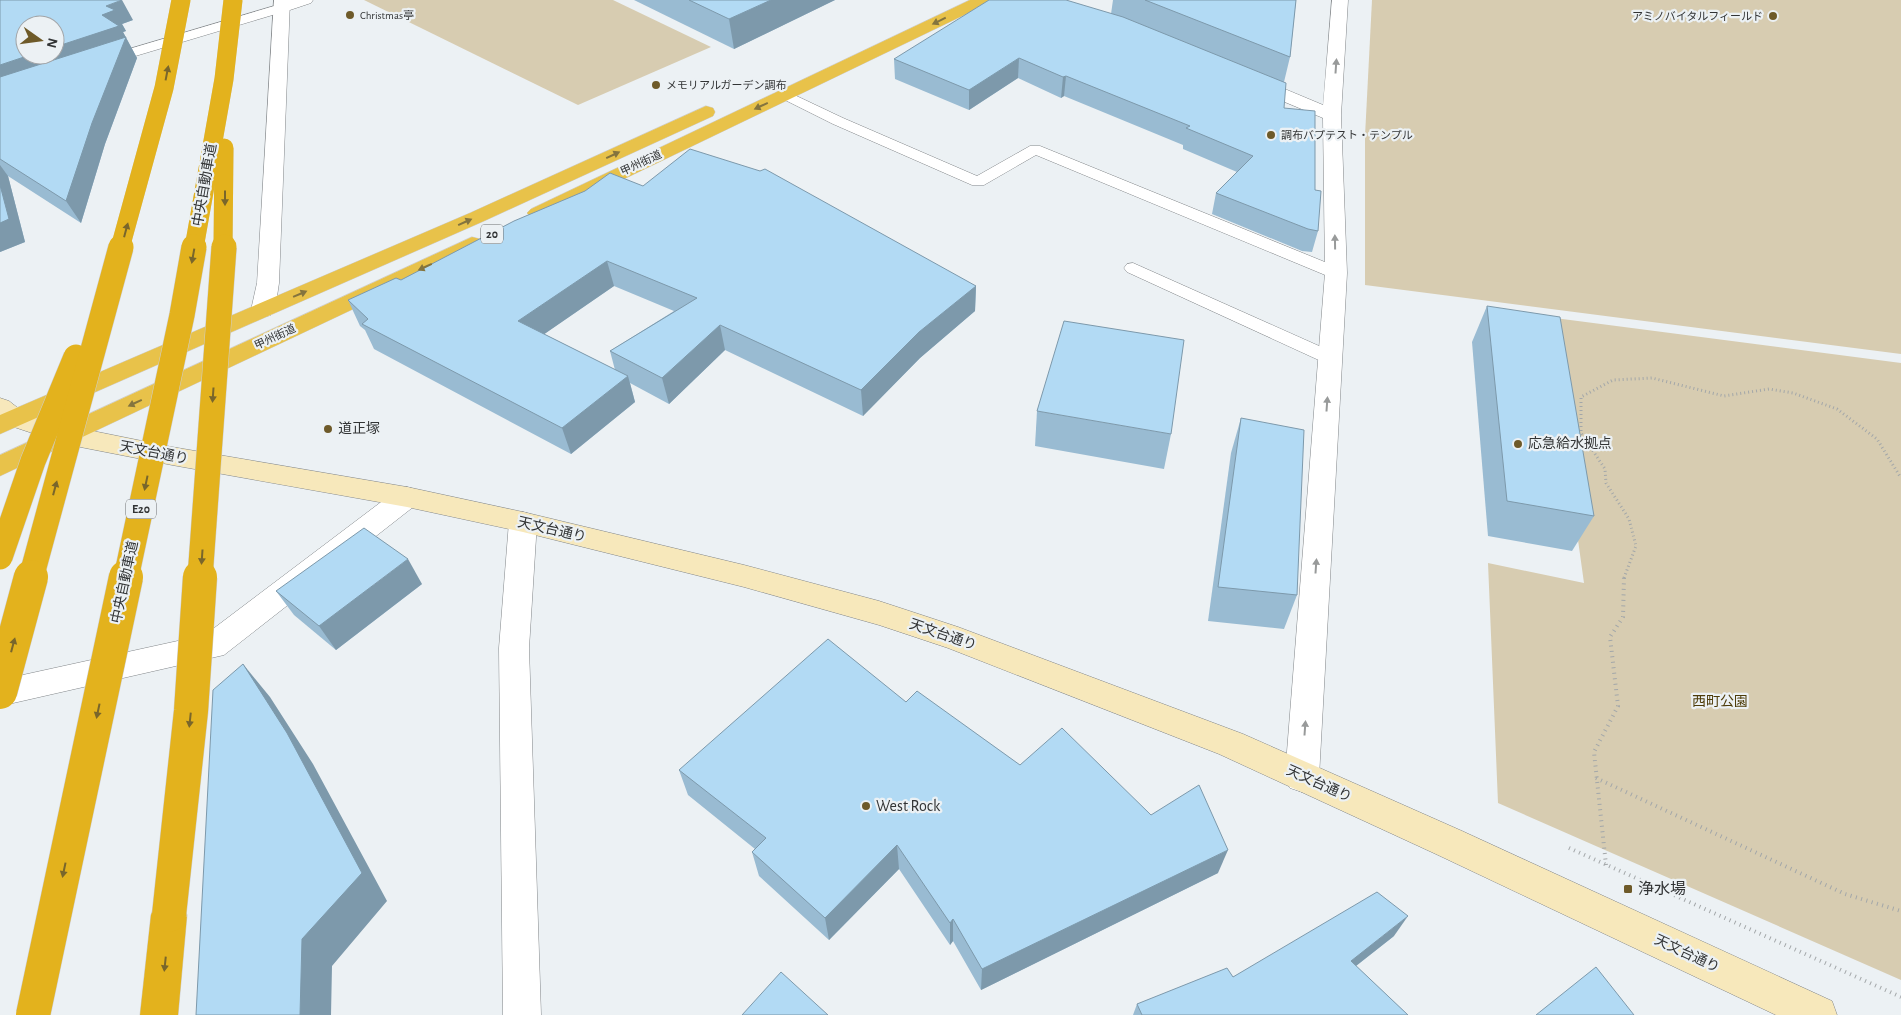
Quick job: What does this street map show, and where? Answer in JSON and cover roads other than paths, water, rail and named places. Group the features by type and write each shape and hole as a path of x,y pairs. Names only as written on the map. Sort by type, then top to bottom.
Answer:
{"highway":[{"path":"0,693 164,88 181,0"},
{"name":"中央自動車道","path":"34,1015 182,315 224,80 233,0"},
{"path":"825,57 948,0"},
{"name":"甲州街道","path":"518,222 983,0"},
{"path":"159,1015 191,711 224,236 224,80"},
{"name":"甲州街道","path":"5,417 263,310 477,217 717,106"},
{"name":"甲州街道","path":"0,466 491,235"},
{"path":"0,556 33,461 119,254"}],"main road":[{"name":"天文台通り","path":"5,417 65,435 172,456 407,497 523,522 744,576 879,613 958,639 1231,744 1450,843 1818,1015"}],"street":[{"path":"263,310 268,283 282,4 305,0"},
{"path":"1302,777 1336,273 1332,115 1340,0"},
{"path":"1234,75 1332,115"},
{"path":"0,693 213,646 407,497"},
{"path":"522,1015 514,648 523,522"}],"lane":[{"path":"92,65 282,4"},
{"path":"786,95 978,182 1035,149 1336,273"},
{"path":"1133,268 1330,358"}],"place":[{"name":"Christmas亭","path":"350,15"},
{"name":"アミノバイタルフィールド","path":"1773,16"},
{"name":"メモリアルガーデン調布","path":"656,85"},
{"name":"調布バプテスト・テンプル","path":"1271,135"},
{"name":"道正塚","path":"328,429"},
{"name":"応急給水拠点","path":"1518,444"},
{"name":"West Rock","path":"866,806"},
{"name":"浄水場","path":"1628,889"}],"park label":[{"name":"西町公園","path":"1720,702"}]}
